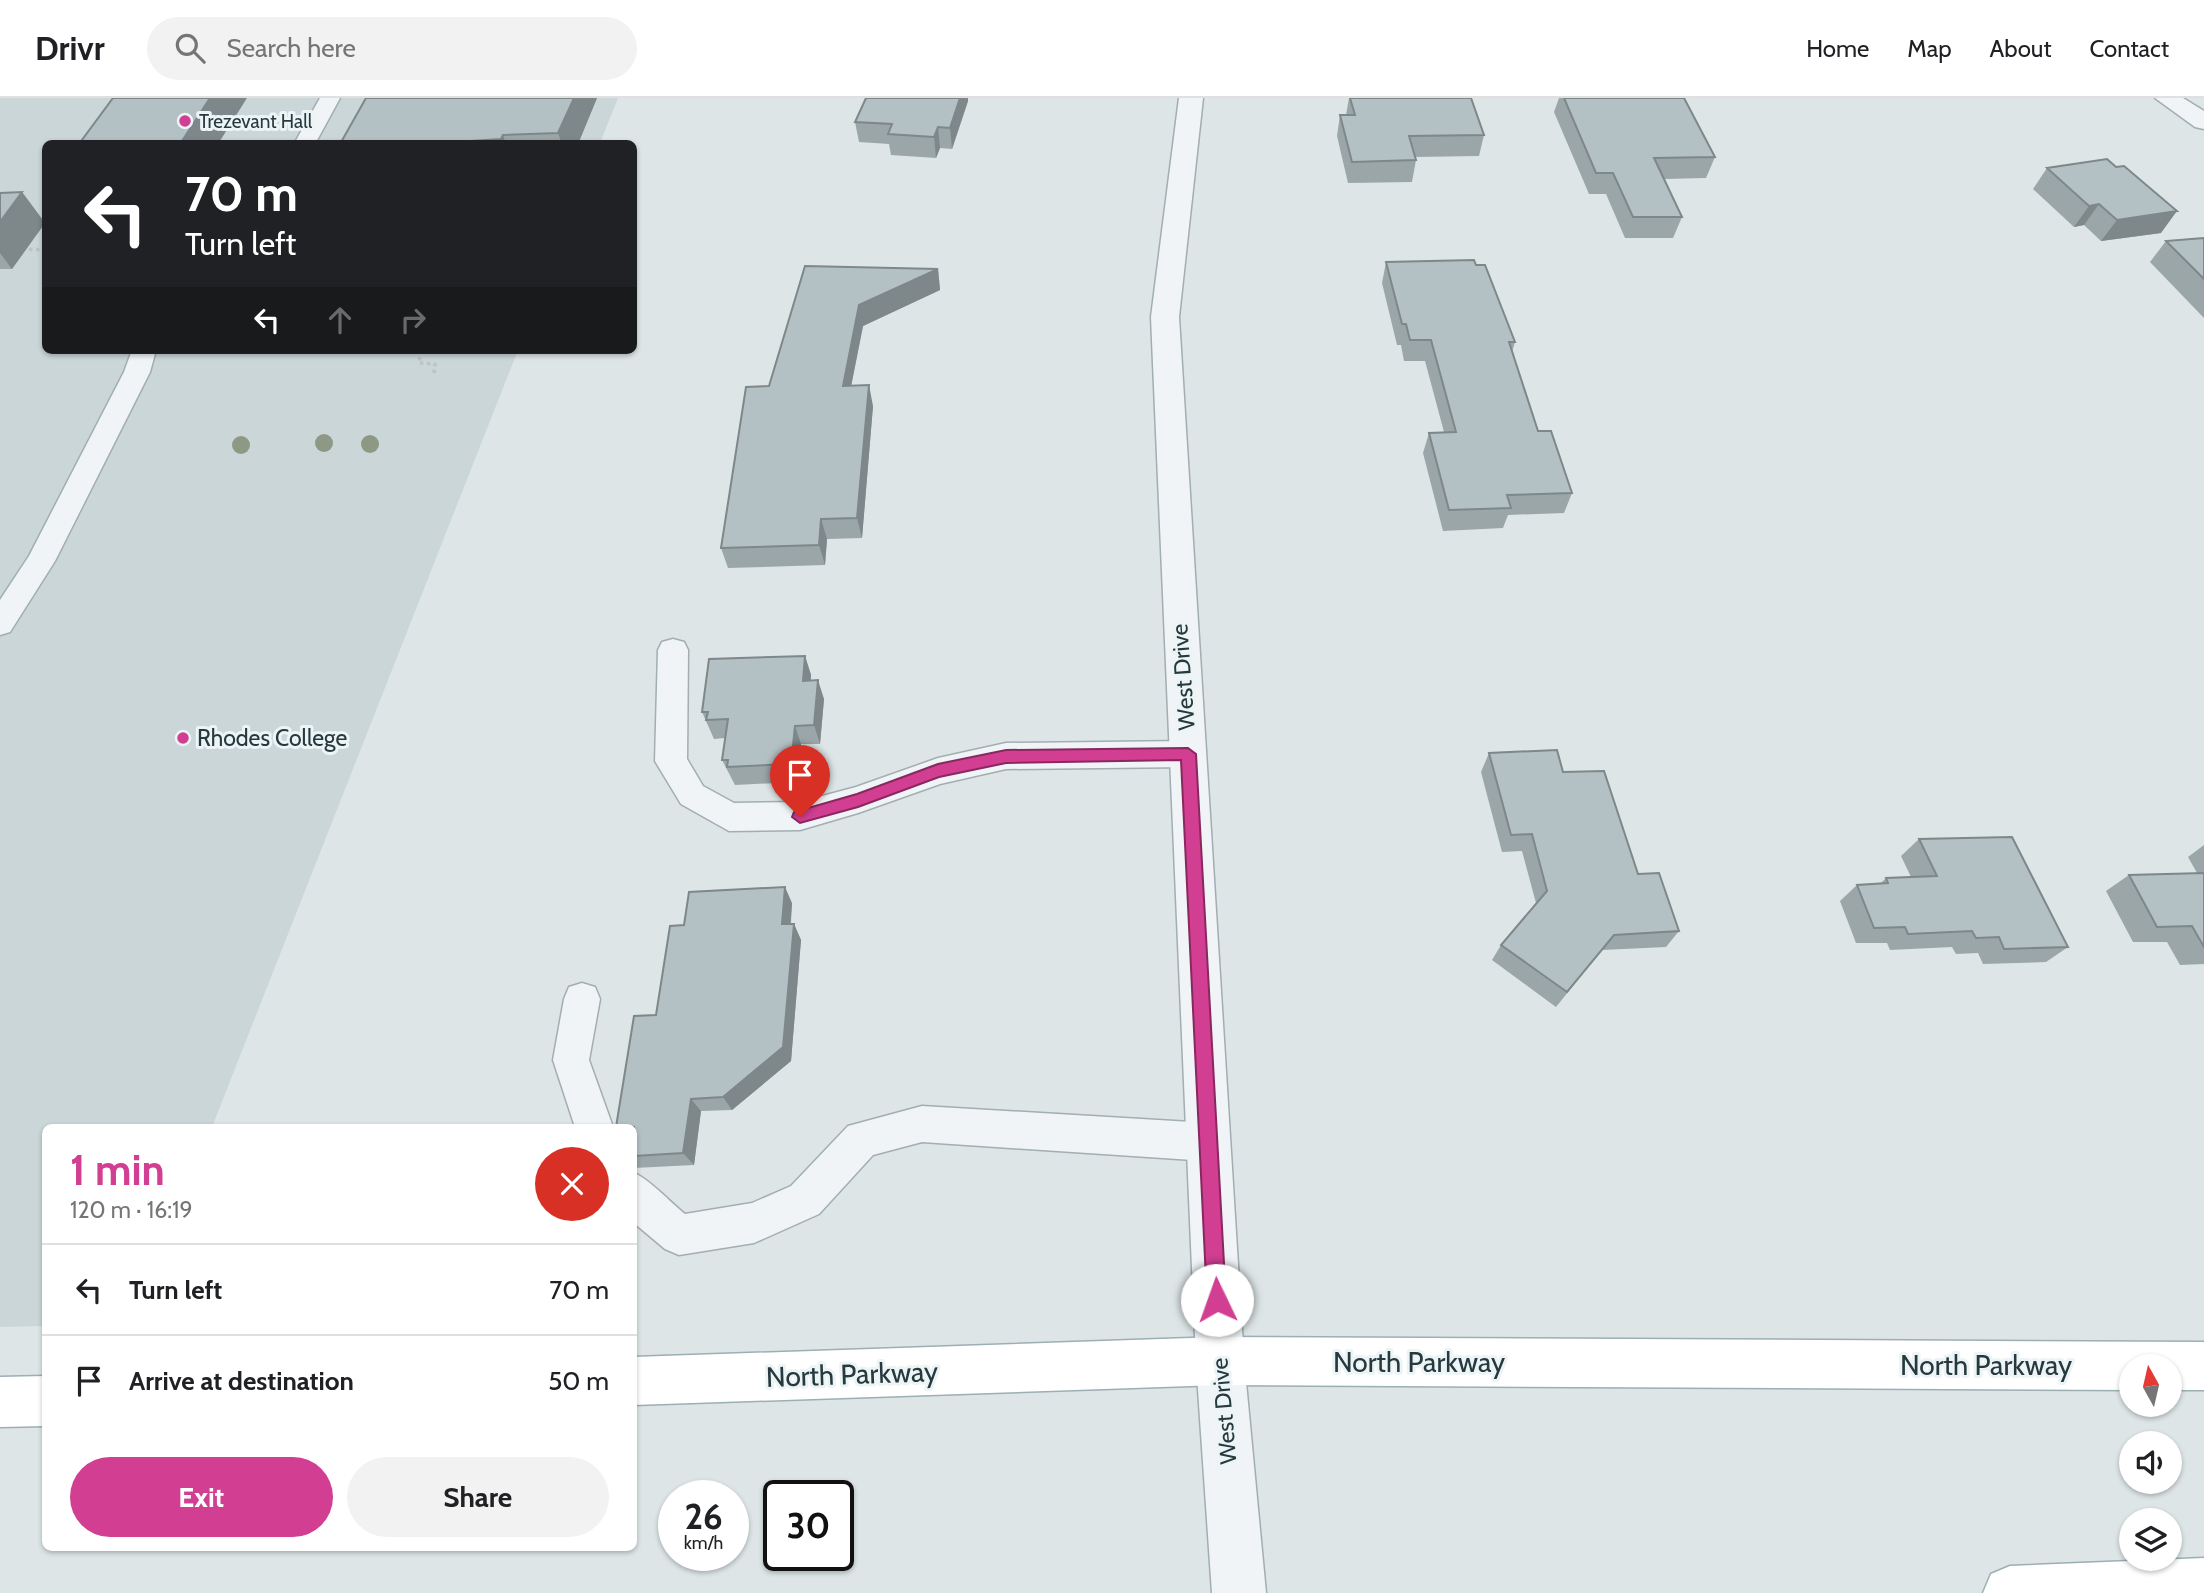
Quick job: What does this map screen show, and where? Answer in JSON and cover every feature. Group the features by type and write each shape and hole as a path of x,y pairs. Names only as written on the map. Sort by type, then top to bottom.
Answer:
{"main road":[{"name":"North Parkway","path":"637,1381 1220,1361 2204,1366"},
{"path":"0,1402 42,1401"},
{"path":"2010,1593 2204,1584"}],"street":[{"name":"West Drive","path":"1191,98 1165,317 1220,1361 1239,1593"},
{"path":"2167,98 2204,122"}],"lane":[{"path":"306,140 330,98"},
{"path":"0,624 41,561 137,372 143,354"},
{"path":"673,650 671,761 692,795 729,817 800,817 858,800 938,771 1006,757 1188,754"},
{"path":"582,999 571,1060 593,1124"},
{"path":"637,1198 640,1203 679,1235 754,1223 805,1200 862,1139 922,1124 1208,1142"}],"path":[{"path":"15,249 42,250"},
{"path":"419,354 419,363 435,365 434,373"}],"shaded area":[{"name":"Rhodes College","path":"0,98 618,98 601,140 42,140 42,354 516,354 213,1124 42,1124 42,1326 0,1327"}],"building":[{"path":"113,98 210,98 183,140 82,140"},
{"path":"366,98 574,98 558,133 503,135 501,139 486,140 342,140"},
{"path":"866,98 960,98 950,128 938,127 934,137 888,134 892,124 855,122"},
{"path":"1350,98 1471,98 1484,135 1409,136 1416,160 1352,162 1340,115 1355,115"},
{"path":"1564,98 1684,98 1715,157 1654,158 1682,217 1633,217 1613,173 1596,173"},
{"path":"2107,159 2116,167 2124,166 2177,211 2117,220 2099,204 2089,206 2047,168"},
{"path":"22,192 0,222 0,193"},
{"path":"2204,238 2204,279 2166,241"},
{"path":"1474,260 1476,265 1485,265 1515,342 1509,342 1538,431 1551,431 1572,493 1507,495 1511,508 1449,510 1429,433 1456,432 1431,340 1410,340 1406,324 1402,324 1386,262"},
{"path":"805,266 938,269 859,305 843,386 869,385 857,518 821,519 819,545 721,548 746,387 769,386"},
{"path":"805,656 803,681 818,680 814,725 795,726 791,764 727,767 728,760 722,760 728,719 706,720 708,712 702,712 709,659"},
{"path":"1557,750 1563,772 1604,771 1638,874 1659,873 1679,931 1614,935 1567,992 1501,945 1547,891 1532,834 1511,835 1489,753"},
{"path":"2012,837 2068,947 2004,949 1999,937 1976,938 1972,931 1908,934 1905,927 1874,928 1857,885 1888,883 1886,878 1937,876 1919,839"},
{"path":"2204,873 2204,947 2192,926 2157,927 2129,875"},
{"path":"785,887 782,924 794,924 783,1047 723,1097 691,1099 683,1153 637,1156 637,1124 616,1124 634,1016 656,1015 670,926 684,925 689,892"}],"place":[{"name":"Trezevant Hall","path":"185,121"},
{"name":"Rhodes College","path":"183,738"}],"route":[{"path":"800,817 858,800 938,771 1006,757 1188,754 1217,1300"}]}
